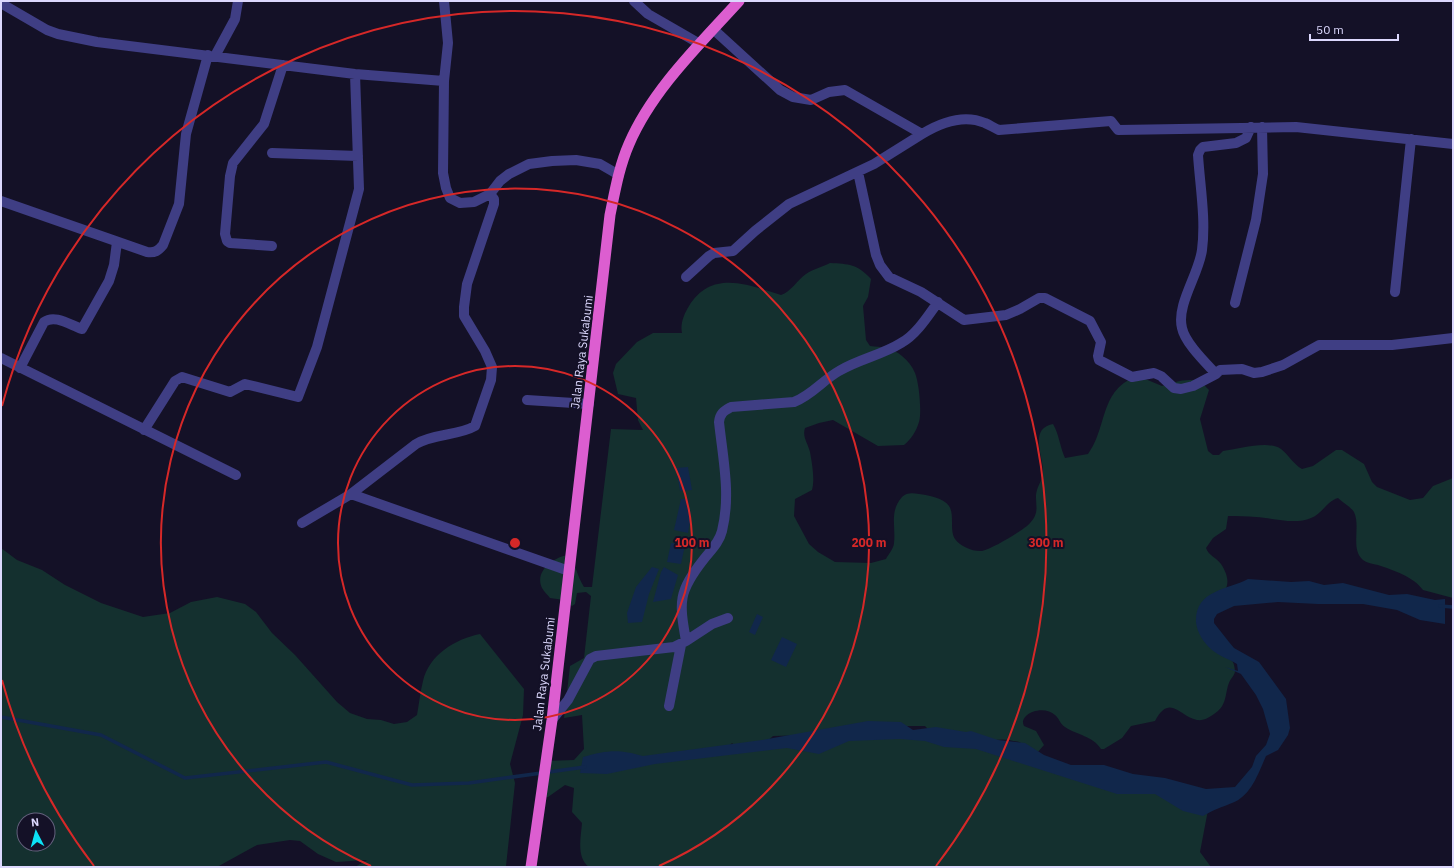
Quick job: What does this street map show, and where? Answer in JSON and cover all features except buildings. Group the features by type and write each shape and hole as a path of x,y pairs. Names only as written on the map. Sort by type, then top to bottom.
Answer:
{"highway":[{"name":"Jalan Raya Sukabumi","path":"531,867 549,745 610,215 619,175 629,144 652,104 681,65 739,1"}],"street":[{"path":"1,1 4,5 58,34 97,42 355,74 444,81"},
{"path":"1,201 117,242 153,252 158,250 162,245 179,204 186,134 211,56 234,19 238,1"},
{"path":"444,1 448,43 444,81 443,173 450,198 460,203 474,202 490,194 509,174 529,164 576,160 600,164 619,175"},
{"path":"634,1 648,14 700,44"},
{"path":"713,29 780,90 793,97 811,100 829,92 845,90 922,134"},
{"path":"272,246 230,243 227,241 225,234 230,176 233,162 264,124 283,65"},
{"path":"144,430 175,381 182,377 230,392 245,384 298,397 317,348 359,189 355,74"},
{"path":"686,277 714,253 733,251 789,204 874,164 935,126 946,122 966,120 981,122 999,130 1039,128 1111,121 1118,130 1296,127 1453,144"},
{"path":"1216,374 1184,336 1181,320 1182,310 1202,251 1202,218 1198,156 1203,147 1236,143 1246,138 1251,127"},
{"path":"1235,303 1256,220 1263,174 1262,127"},
{"path":"1395,292 1411,139"},
{"path":"272,153 358,156"},
{"path":"858,172 876,255 880,265 890,277 913,287 964,320 1006,315 1020,309 1038,298 1045,298 1090,321 1101,342 1098,356 1099,360 1132,377 1154,374 1161,376 1174,388 1181,389 1193,386 1216,374 1220,370 1242,369 1254,373 1262,372 1283,365 1319,345 1392,345 1453,338"},
{"path":"302,523 350,494 416,444 427,438 469,429 475,426 490,380 492,367 485,351 464,316 464,307 467,284 494,204 494,199 490,194"},
{"path":"20,368 44,322 48,319 56,319 82,329 109,281 114,265 117,242"},
{"path":"669,706 684,643 681,601 683,591 690,577 718,542 722,531 727,501 718,422 720,416 731,406 794,402 810,395 827,378 846,367 901,344 909,338 938,302"},
{"path":"1,358 236,476"},
{"path":"527,400 589,404"},
{"path":"350,494 569,571"},
{"path":"552,720 568,700 590,659 596,656 684,643 712,624 728,618"}],"green space":[{"path":"830,263 852,266 861,270 871,279 868,297 863,306 866,340 870,346 883,347 895,351 913,368 919,390 920,405 920,418 918,426 913,435 904,445 878,446 833,420 805,428 805,437 810,452 812,466 813,486 812,490 795,499 794,516 809,544 818,552 835,562 871,563 886,559 894,545 894,514 896,508 902,497 910,493 931,496 947,503 951,510 953,535 960,544 967,548 975,551 982,551 1011,536 1027,526 1035,516 1036,495 1043,473 1039,444 1041,432 1045,427 1053,424 1065,458 1088,454 1099,432 1110,399 1125,382 1138,376 1162,386 1190,380 1202,383 1209,390 1200,419 1208,451 1213,455 1219,455 1223,451 1245,447 1269,445 1281,449 1296,465 1302,469 1313,466 1336,450 1342,450 1364,464 1372,482 1377,487 1410,500 1423,498 1433,486 1453,478 1453,598 1423,590 1414,581 1403,574 1363,560 1357,550 1357,524 1354,512 1338,498 1315,516 1305,520 1291,521 1228,516 1226,529 1213,538 1206,548 1209,553 1221,564 1226,573 1226,588 1223,593 1200,615 1206,640 1233,661 1235,672 1229,684 1222,706 1216,712 1204,719 1197,720 1175,709 1166,709 1160,713 1155,721 1131,726 1122,738 1104,749 1101,749 1094,741 1063,726 1052,713 1045,710 1040,710 1032,712 1026,716 1023,722 1024,726 1036,731 1044,745 1037,753 1032,752 1017,741 1003,739 983,741 978,740 968,733 958,734 950,730 930,731 925,726 905,726 880,722 871,727 867,723 815,733 773,736 764,744 737,748 732,743 730,745 736,753 787,747 819,753 848,740 901,738 925,740 944,746 976,748 1118,793 1155,793 1185,810 1208,810 1200,852 1211,867 589,867 582,858 580,846 582,823 572,812 574,788 565,785 548,797 538,798 538,778 540,769 546,761 574,760 584,749 582,715 564,718 570,666 584,658 591,596 586,592 577,593 575,604 572,606 564,600 550,598 542,588 540,582 541,576 543,571 552,562 568,555 573,562 584,587 592,587 611,429 643,430 638,420 636,398 618,394 613,373 616,364 637,342 653,333 682,333 682,323 687,309 698,294 708,287 731,283 743,284 781,295 788,291 806,274"},
{"path":"1,548 17,560 42,570 65,585 101,603 143,617 170,613 191,602 217,597 245,604 256,612 272,633 295,655 337,702 350,713 367,719 381,720 394,724 407,722 417,715 423,681 431,663 437,656 453,644 471,636 480,634 524,689 523,715 510,764 515,783 506,866 355,867 367,860 336,862 318,854 300,841 290,840 257,845 217,867 1,867"}],"water":[{"path":"688,467 692,490 680,491 676,468"},
{"path":"681,499 688,499 691,516 688,533 674,530"},
{"path":"671,543 685,545 681,564 667,562"},
{"path":"652,567 659,569 649,594 642,622 628,623 627,613 636,587"},
{"path":"664,567 678,575 671,599 653,602 661,572"},
{"path":"1248,579 1291,582 1309,581 1324,585 1343,583 1389,595 1407,594 1435,600 1445,599 1445,624 1420,620 1397,610 1363,604 1278,602 1234,606 1217,614 1214,619 1214,623 1229,642 1234,648 1259,662 1286,699 1290,728 1288,735 1278,750 1266,756 1257,777 1249,790 1239,800 1203,816 1183,811 1155,794 1117,794 976,749 944,747 925,741 900,739 849,741 819,754 787,748 655,764 607,774 580,773 583,757 599,753 620,751 643,756 762,740 868,721 901,722 913,730 936,727 966,732 971,731 998,740 1025,743 1044,755 1071,765 1104,765 1133,774 1165,778 1206,789 1235,787 1252,767 1256,756 1266,745 1270,734 1263,709 1256,695 1241,674 1225,667 1238,671 1237,664 1218,654 1209,647 1199,634 1196,622 1197,611 1206,597"},
{"path":"757,614 763,617 755,635 749,632"},
{"path":"782,637 797,644 786,667 771,660"}],"waterway":[{"path":"1440,606 1453,607"},
{"path":"1,717 101,735 185,778 326,762 412,785 469,783 585,767"}]}
